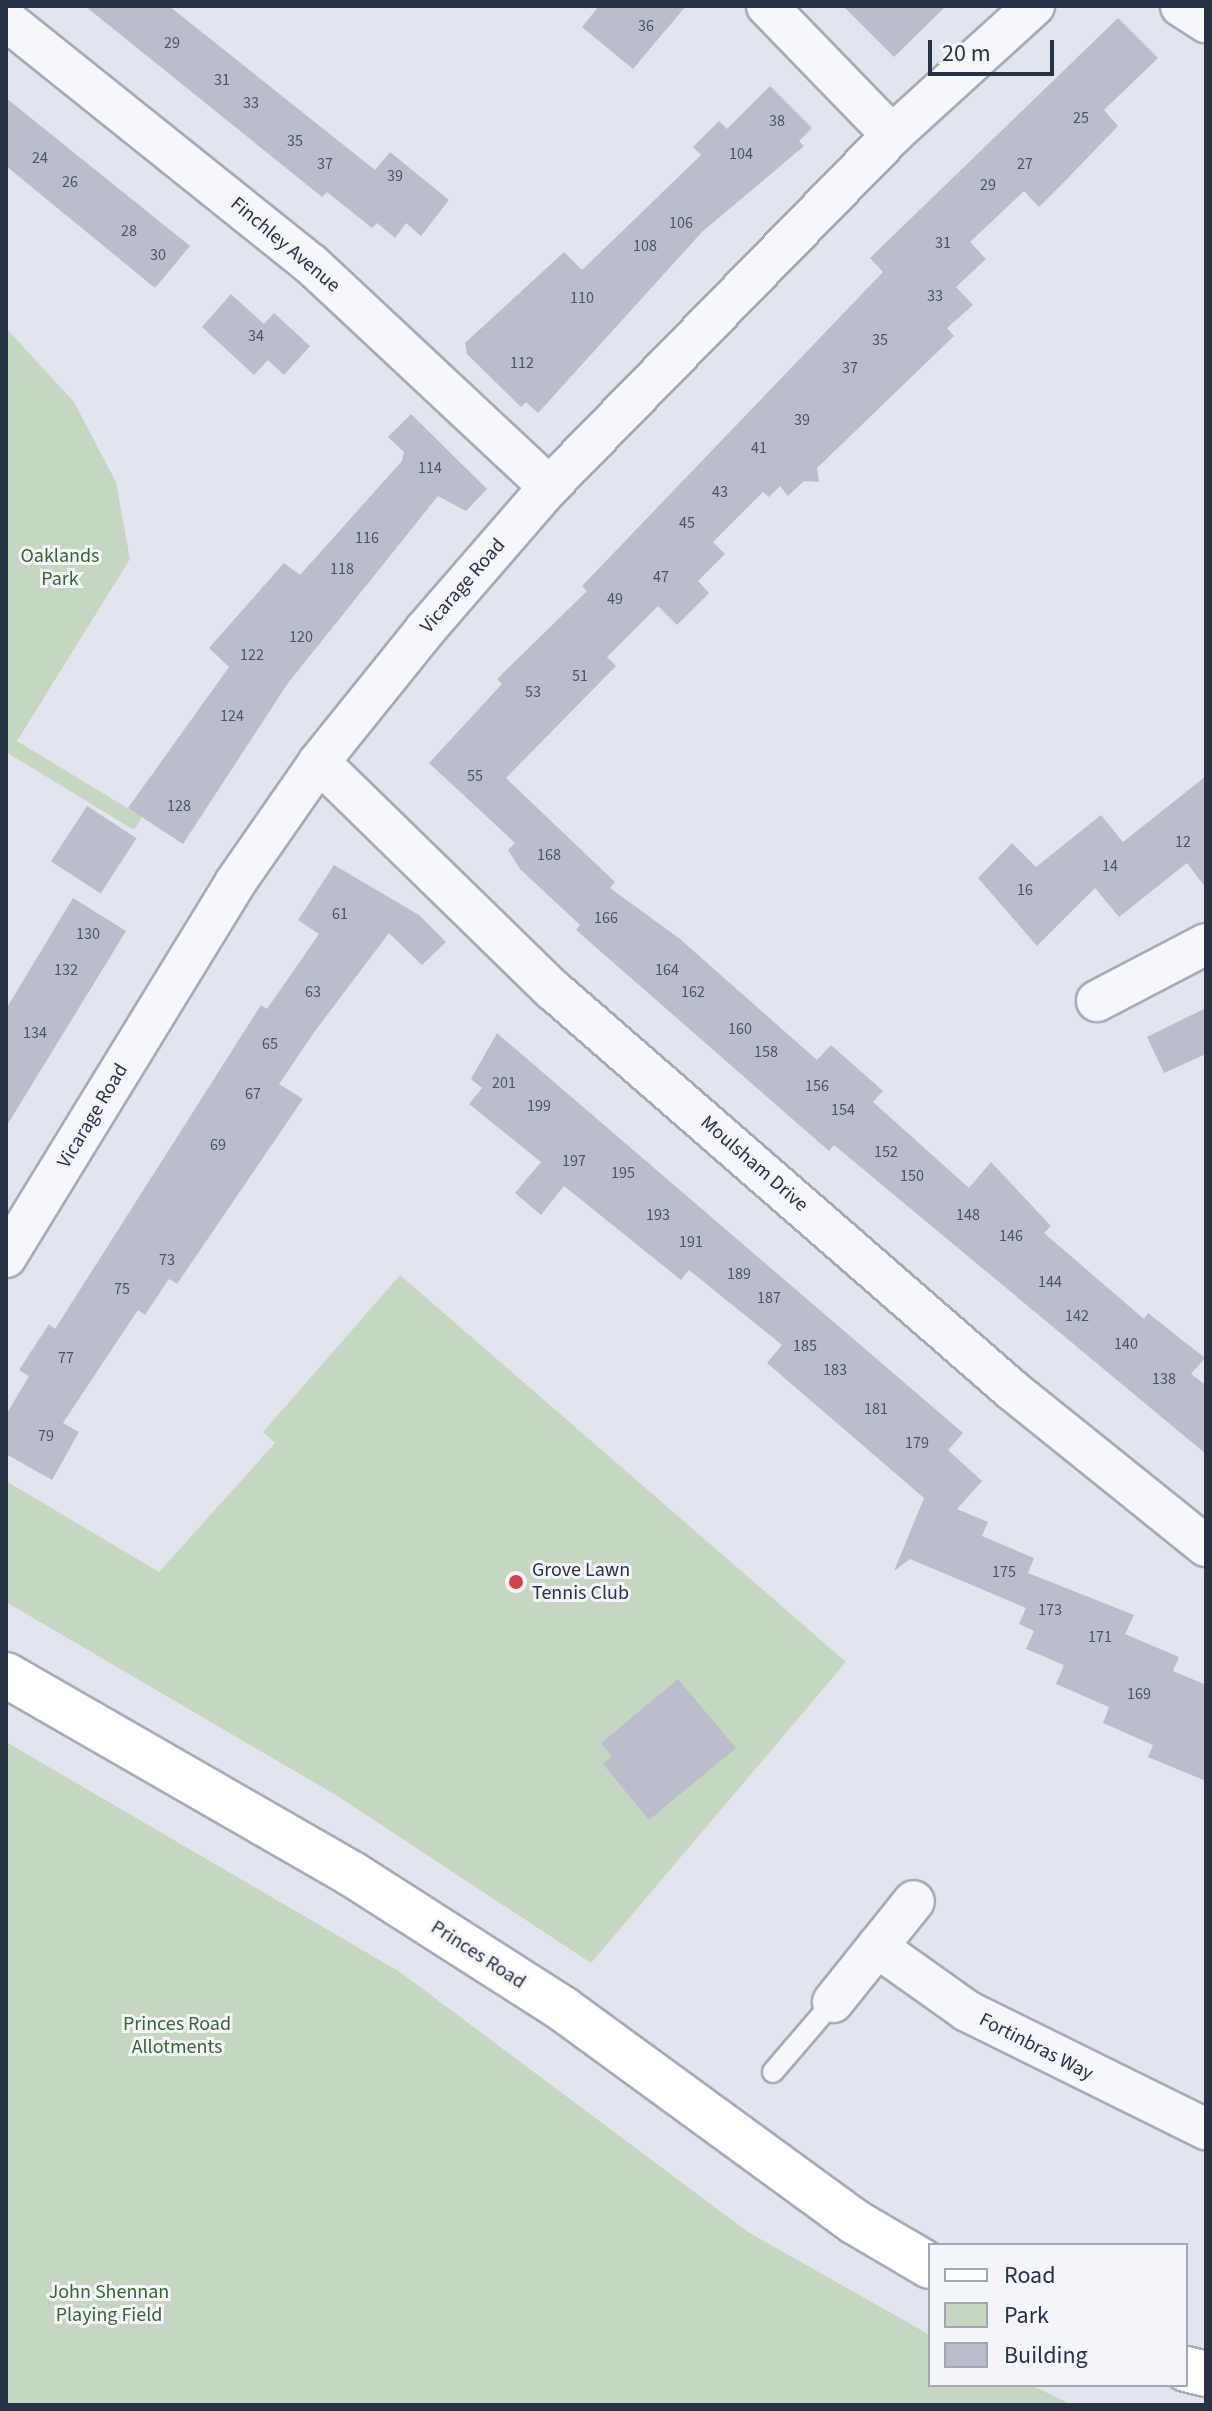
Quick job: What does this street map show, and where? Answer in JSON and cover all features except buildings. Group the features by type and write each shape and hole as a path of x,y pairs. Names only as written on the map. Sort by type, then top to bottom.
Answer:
{"main road":[{"name":"Princes Road","path":"6,1675 352,1874 563,2009 855,2222 928,2265"}],"street":[{"path":"767,6 892,135"},
{"name":"Vicarage Road","path":"6,1257 235,883 319,762 549,487 892,135 1034,6"},
{"path":"1181,6 1206,22"},
{"name":"Finchley Avenue","path":"6,20 311,264 549,487"},
{"name":"Moulsham Drive","path":"319,762 553,990 1012,1390 1206,1546"},
{"path":"1097,1001 1206,944"},
{"path":"833,2002 914,1901"},
{"name":"Fortinbras Way","path":"877,1947 967,2011 1206,2129"}],"lane":[{"path":"773,2072 833,2002"}],"green space":[{"name":"Oaklands Park","path":"6,328 74,402 116,482 130,559 17,741 142,817 134,830 6,752"},
{"name":"Grove Lawn Tennis Club","path":"400,1275 846,1662 591,1963 339,1797 6,1602 6,1481 159,1572 275,1443 263,1432"},
{"name":"Princes Road Allotments","path":"6,1742 400,1972 748,2232 928,2334 928,2387 1035,2387 1072,2405 6,2405"}],"place":[{"name":"Grove Lawn Tennis Club","path":"516,1582"}],"park label":[{"name":"John Shennan Playing Field","path":"109,2304"}]}
